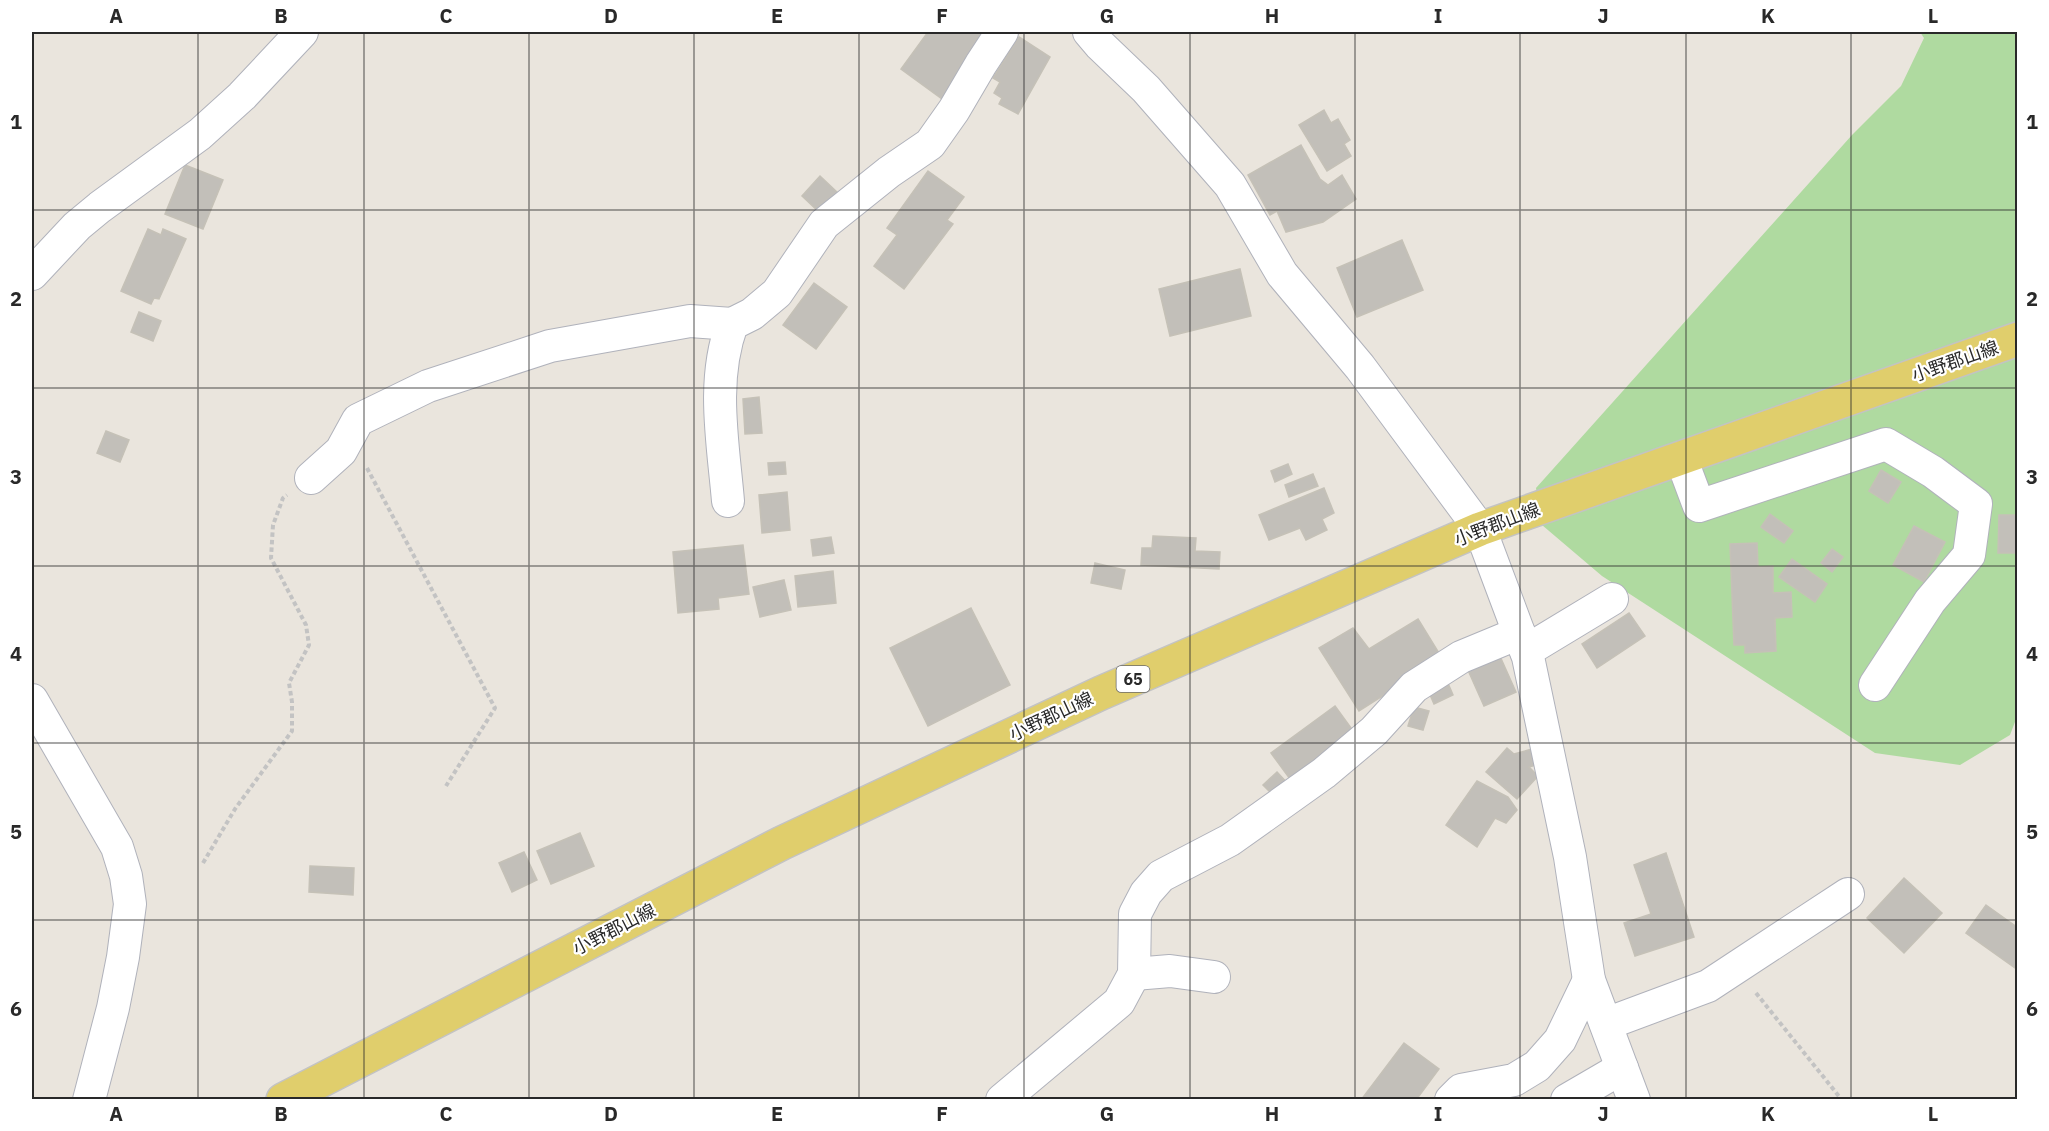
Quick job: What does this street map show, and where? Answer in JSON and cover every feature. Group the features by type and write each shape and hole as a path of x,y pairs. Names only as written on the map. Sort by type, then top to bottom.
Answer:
{"main road":[{"name":"小野郡山線","path":"283,1100 782,843 1101,693 1479,529 2018,339"}],"street":[{"path":"32,273 77,226 200,134 242,96 302,32"},
{"path":"311,478 341,451 358,420 428,386 550,346 690,321 732,324 752,314 777,293 824,224 889,172 930,144 954,110 1002,32"},
{"path":"1089,32 1146,89 1230,185 1282,274 1360,367 1479,529 1522,642 1570,857 1589,980 1634,1100"},
{"path":"728,501 719,400 725,344 732,324"},
{"path":"1681,458 1700,506 1886,444 1933,472 1976,504 1969,555 1930,601 1875,685"},
{"path":"1002,1100 1119,1002 1134,974 1135,914 1146,893 1161,876 1230,840 1324,772 1374,731 1414,687 1461,657 1522,642 1612,599"},
{"path":"32,700 117,847 126,876 130,904 113,1008 89,1100"},
{"path":"1606,1024 1708,986 1848,894"},
{"path":"1134,974 1170,971 1214,977"},
{"path":"1451,1100 1461,1090 1514,1080 1537,1066 1560,1040 1589,980"},
{"path":"1567,1100 1622,1068"}],"path":[{"path":"350,435 495,708 446,786"},
{"path":"203,863 235,809 292,731 292,702 289,683 309,645 306,625 271,558 273,525 283,498 311,478"},
{"path":"1735,968 1842,1100"}],"green space":[{"path":"1920,32 2017,32 2018,714 2010,735 1960,765 1875,753 1602,576 1542,525 1536,488 1852,135 1901,86 1924,38"}],"building":[{"path":"928,32 989,32 942,99 901,69"},
{"path":"1019,37 1050,57 1018,114 999,104 1002,98 994,93 1000,82 993,78"},
{"path":"1324,110 1331,123 1338,119 1350,140 1344,144 1351,156 1327,171 1299,125"},
{"path":"1301,145 1320,179 1328,185 1342,175 1356,199 1323,222 1286,232 1277,211 1270,215 1248,175"},
{"path":"185,165 223,180 203,229 165,214"},
{"path":"928,171 964,197 947,220 953,224 904,289 874,266 897,235 887,228"},
{"path":"820,176 838,193 820,213 802,196"},
{"path":"148,229 161,235 163,229 186,239 159,299 154,298 151,304 121,291"},
{"path":"1402,240 1423,290 1357,317 1337,268"},
{"path":"1240,269 1251,316 1170,336 1159,289"},
{"path":"814,283 847,307 816,349 783,325"},
{"path":"139,312 161,321 153,341 131,332"},
{"path":"759,397 762,433 745,434 743,399"},
{"path":"106,431 129,440 120,462 97,453"},
{"path":"785,462 786,474 769,475 768,463"},
{"path":"1288,464 1292,474 1275,482 1271,471"},
{"path":"1881,470 1901,482 1888,503 1869,491"},
{"path":"1313,474 1318,486 1289,497 1285,485"},
{"path":"1324,488 1334,513 1322,519 1327,530 1306,540 1300,528 1269,540 1259,515"},
{"path":"787,492 790,530 762,533 759,495"},
{"path":"1770,514 1793,531 1784,543 1761,527"},
{"path":"1999,515 2018,515 2018,553 1998,553"},
{"path":"1914,526 1945,542 1924,582 1893,565"},
{"path":"1153,536 1196,538 1195,551 1220,552 1219,569 1141,565 1142,548 1152,548"},
{"path":"831,537 834,553 813,556 811,540"},
{"path":"1757,543 1758,567 1773,566 1773,593 1791,592 1792,617 1775,618 1776,651 1745,653 1745,645 1734,645 1730,544"},
{"path":"743,545 749,594 718,598 719,609 678,613 673,552"},
{"path":"1832,549 1843,557 1832,572 1821,563"},
{"path":"1792,559 1827,584 1815,602 1779,577"},
{"path":"1095,563 1125,570 1121,589 1091,583"},
{"path":"833,571 836,603 798,607 795,576"},
{"path":"784,580 791,610 760,617 753,587"},
{"path":"971,608 1010,685 928,726 890,648"},
{"path":"1629,613 1645,636 1597,668 1582,644"},
{"path":"1418,619 1442,658 1359,711 1319,648 1353,628 1369,649"},
{"path":"1499,654 1516,692 1484,706 1467,668"},
{"path":"1447,681 1453,695 1434,704 1428,690"},
{"path":"1335,706 1354,732 1290,779 1271,753"},
{"path":"1414,707 1429,711 1423,730 1408,726"},
{"path":"1507,748 1514,754 1532,749 1536,765 1529,767 1538,776 1517,799 1486,772"},
{"path":"1277,772 1290,786 1276,798 1263,785"},
{"path":"1477,781 1508,797 1517,810 1506,823 1495,818 1477,847 1446,825"},
{"path":"580,833 594,866 551,884 537,851"},
{"path":"524,852 537,880 512,892 499,863"},
{"path":"1666,853 1694,937 1635,956 1624,923 1651,914 1634,865"},
{"path":"310,866 354,868 353,895 309,892"},
{"path":"1904,878 1942,913 1904,953 1867,918"},
{"path":"1986,905 2018,928 2018,970 1966,933"},
{"path":"1404,1043 1439,1069 1416,1100 1361,1100"}]}
